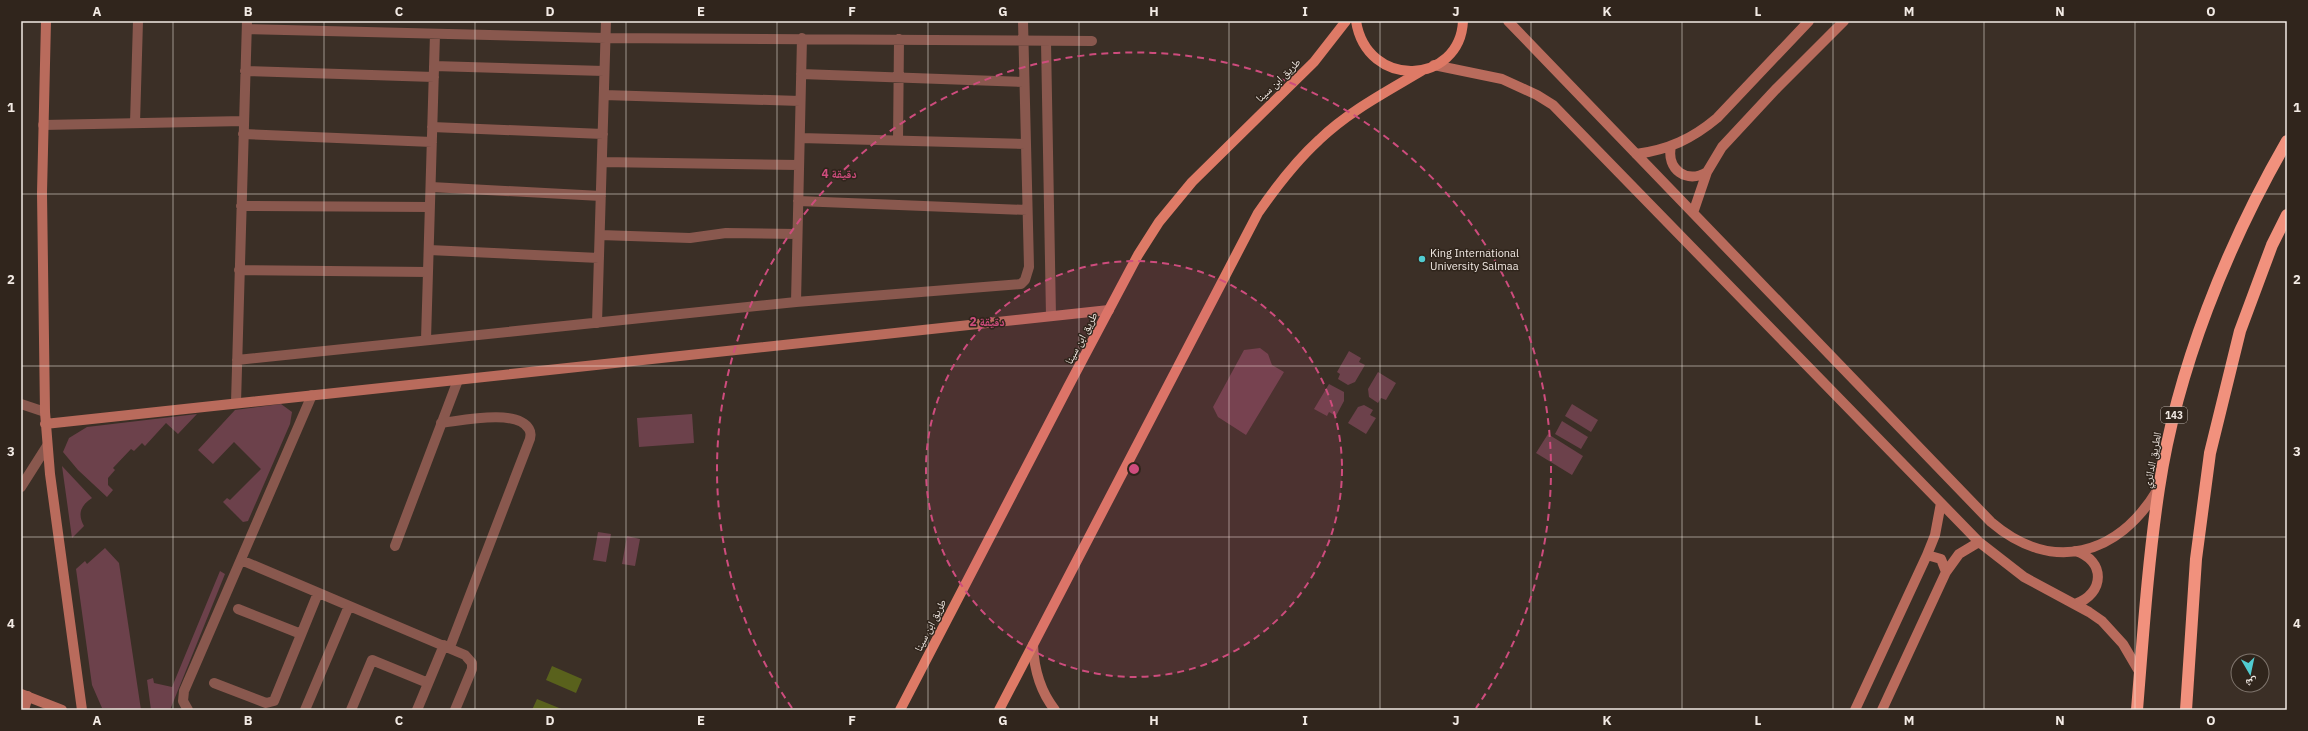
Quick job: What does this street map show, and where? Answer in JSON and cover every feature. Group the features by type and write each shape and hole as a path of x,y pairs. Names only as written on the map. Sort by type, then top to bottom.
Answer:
{"highway":[{"name":"الطريق الدائري","path":"2137,710 2159,487 2179,397 2201,328 2257,196 2287,141"},
{"path":"2186,710 2196,559 2210,453 2240,331 2272,245 2287,214"}],"main road":[{"name":"طريق ابن سينا","path":"900,710 1145,244 1174,201 1314,62 1346,21"},
{"path":"1356,21 1359,37 1367,50 1378,61 1392,68 1407,71 1423,70"},
{"path":"999,710 1245,235 1272,192 1303,155 1337,125 1423,70 1434,65 1453,49 1459,38 1462,21"}],"street":[{"path":"46,21 43,125 42,256 45,424 82,710"},
{"path":"135,123 138,21"},
{"path":"597,323 606,21"},
{"path":"237,360 796,302 1021,284 1025,280 1029,267 1023,82 1023,21"},
{"path":"1508,21 1990,522 2005,534 2026,545 2056,552 2074,551 2109,540 2125,530 2138,518 2159,487"},
{"path":"1636,154 1671,146 1703,130 1717,118 1809,21"},
{"path":"1693,213 1707,172 1732,136 1844,21"},
{"path":"236,404 247,25 435,34 605,38 802,38 1024,42 1092,41"},
{"path":"426,340 435,34"},
{"path":"796,302 802,38"},
{"path":"898,141 899,39"},
{"path":"1046,42 1051,316"},
{"path":"1434,65 1502,79 1537,95 1553,106 1979,542 2024,577 2089,612 2113,632 2140,673"},
{"path":"434,66 604,71"},
{"path":"245,71 434,77"},
{"path":"801,74 1023,82"},
{"path":"604,95 800,101"},
{"path":"43,125 244,121"},
{"path":"432,127 603,134"},
{"path":"244,134 432,142"},
{"path":"800,138 1025,144"},
{"path":"1671,146 1670,161 1679,173 1693,177 1707,172"},
{"path":"602,162 799,165"},
{"path":"431,187 601,196"},
{"path":"798,201 1027,210"},
{"path":"241,206 430,207"},
{"path":"600,235 690,238 726,233 797,234"},
{"path":"429,250 599,258"},
{"path":"239,270 428,272"},
{"path":"45,424 1109,310"},
{"path":"395,546 458,380"},
{"path":"188,710 183,701 184,691 312,395"},
{"path":"21,404 45,412"},
{"path":"417,710 428,683 447,646 530,436 527,426 504,417 441,424"},
{"path":"21,487 47,446"},
{"path":"1855,710 1927,555 1935,535 1940,502"},
{"path":"1882,710 1946,572 1960,554 1979,542"},
{"path":"2074,551 2084,554 2091,560 2096,568 2098,577 2092,595 2084,601 2075,604"},
{"path":"1927,555 1941,559 1946,572"},
{"path":"241,560 447,646 465,655 472,663 472,669 454,710"},
{"path":"214,683 266,703 272,703 318,593"},
{"path":"305,710 349,606"},
{"path":"238,609 301,634"},
{"path":"1033,646 1038,679 1044,695 1055,710"},
{"path":"351,710 372,660 428,683"},
{"path":"24,710 24,695 50,708 62,710"}],"shaded area":[{"path":"1260,348 1268,354 1272,365 1284,372 1246,435 1218,417 1213,407 1244,350"},
{"path":"1349,351 1361,358 1359,362 1365,365 1355,382 1348,385 1338,379 1340,374 1337,372"},
{"path":"1378,372 1396,383 1386,400 1381,398 1378,403 1369,397 1368,389"},
{"path":"1329,384 1344,392 1344,401 1336,416 1329,412 1327,416 1314,409"},
{"path":"281,404 292,412 290,424 248,521 243,522 223,502 227,498 230,500 261,469 234,442 213,464 198,450 235,410"},
{"path":"1572,404 1598,420 1591,432 1565,416"},
{"path":"1364,405 1373,410 1370,415 1376,418 1366,434 1348,423 1358,407"},
{"path":"197,414 178,434 166,423 145,446 142,443 134,451 131,449 113,468 115,470 108,478 108,485 113,490 107,497 78,470 63,452 69,438 87,427"},
{"path":"692,414 694,443 639,447 637,418"},
{"path":"1562,421 1588,437 1581,449 1555,434"},
{"path":"1548,434 1583,456 1572,475 1536,453"},
{"path":"62,466 92,498 81,510 81,518 84,526 72,538"},
{"path":"598,532 611,534 606,562 593,560"},
{"path":"627,536 640,539 635,566 622,564"},
{"path":"105,548 119,563 141,710 102,708 92,685 76,569 85,561 87,564"},
{"path":"220,571 225,574 170,710 151,710 147,680 153,678 154,683 172,687"},
{"path":"552,666 582,679 576,693 546,680"},
{"path":"537,699 564,710 532,710"}],"place":[{"name":"King International University Salmaa","path":"1422,259"}]}
